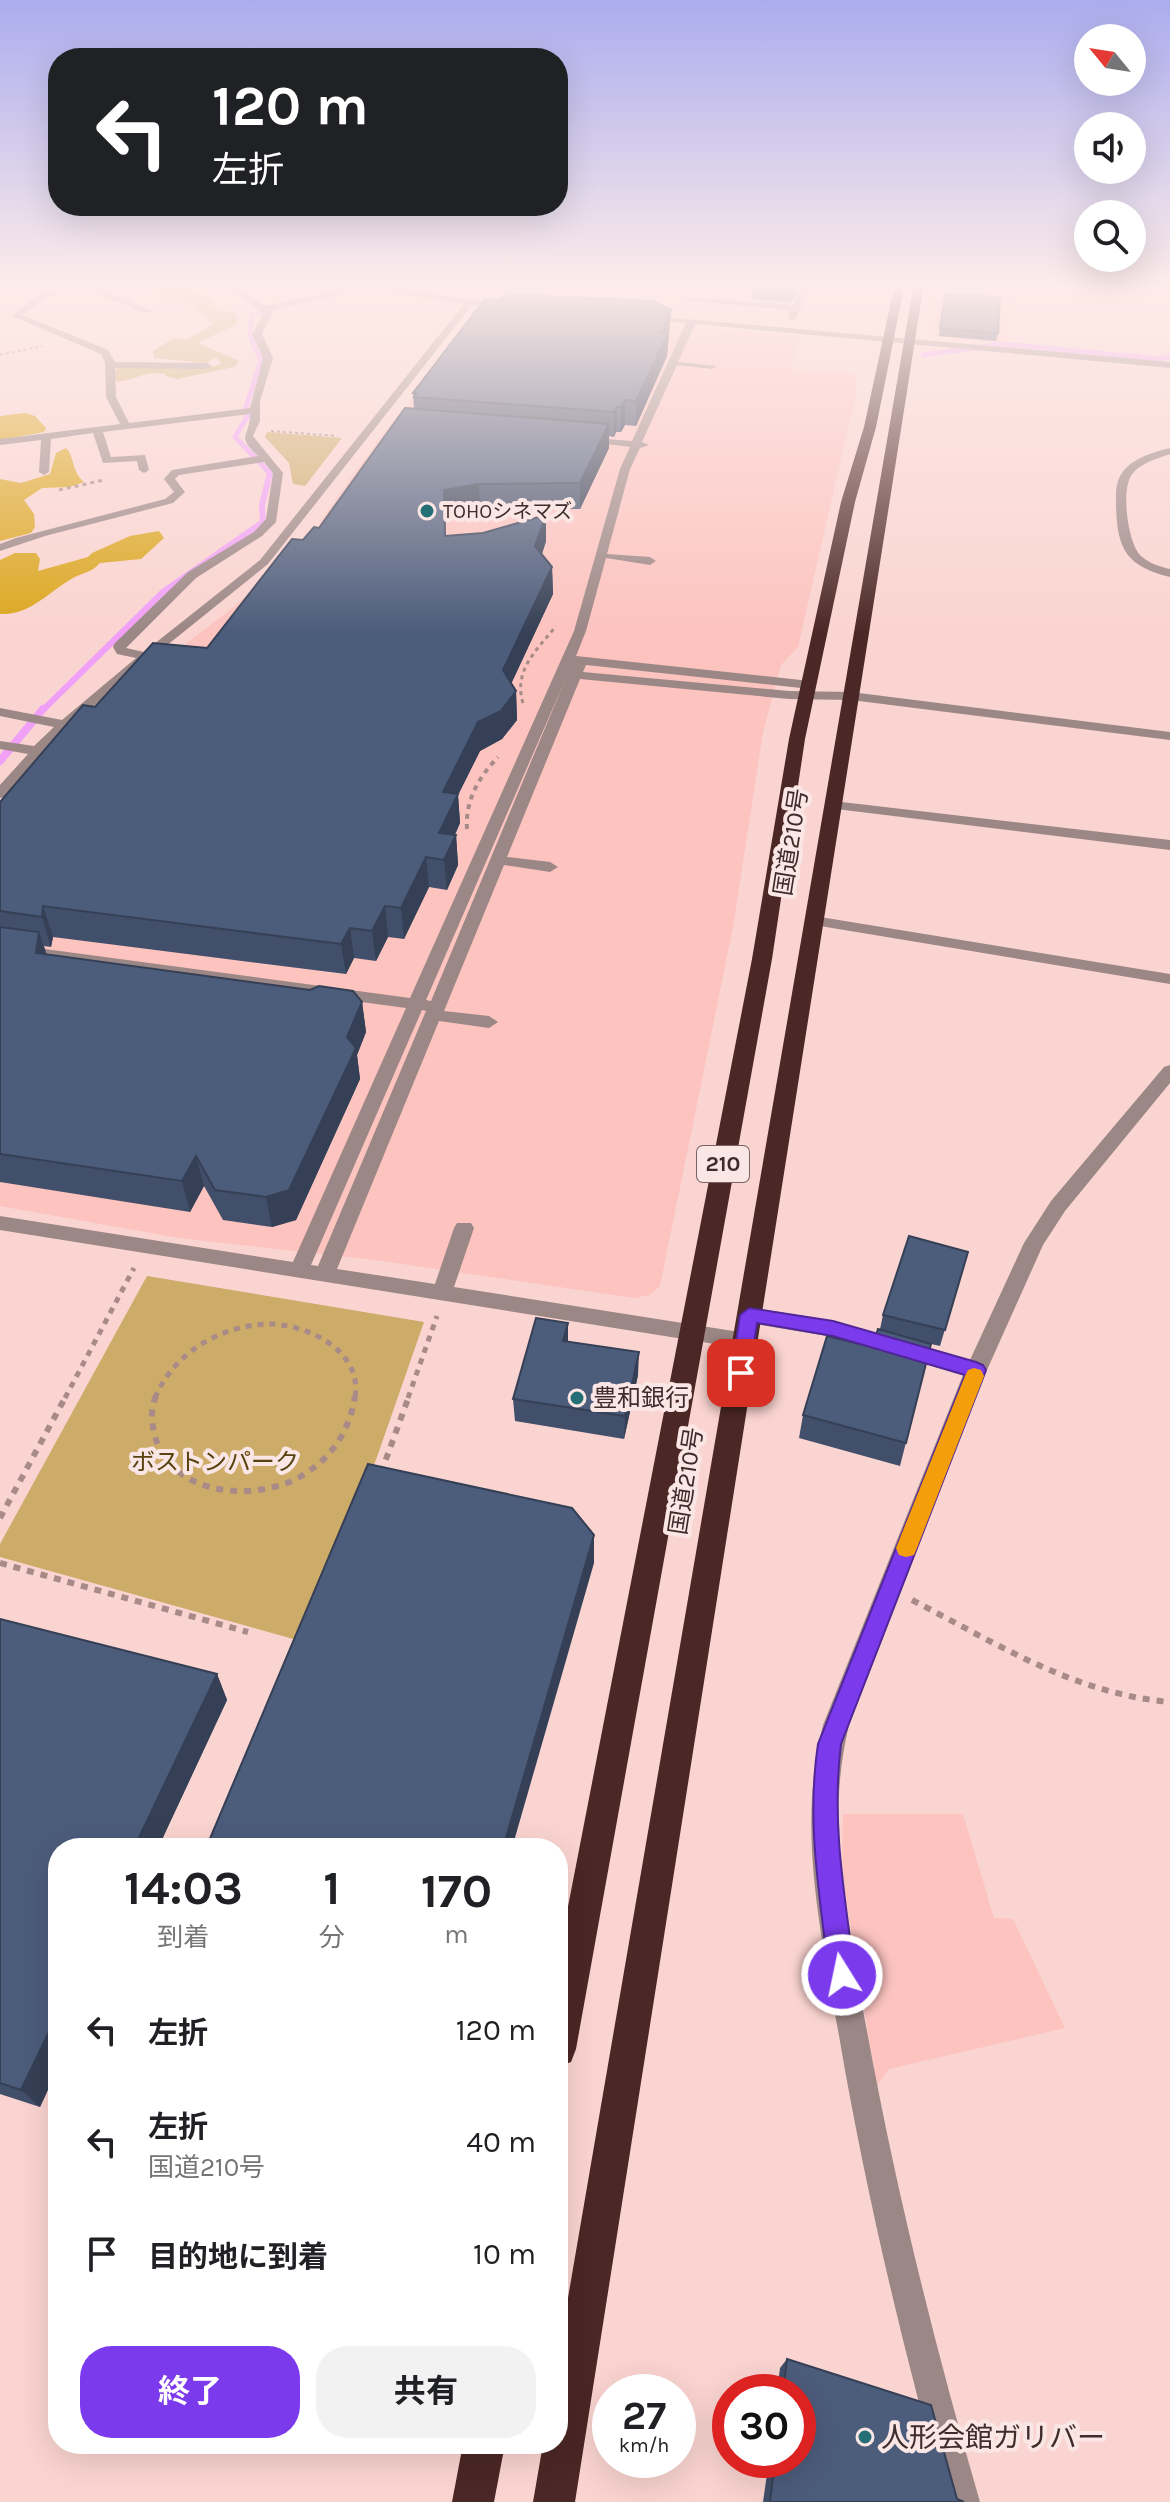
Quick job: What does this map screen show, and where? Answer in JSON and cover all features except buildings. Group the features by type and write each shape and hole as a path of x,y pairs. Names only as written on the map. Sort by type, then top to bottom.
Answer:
{"highway":[{"name":"国道210号","path":"568,1996 762,959 784,812 848,502 879,400"},
{"name":"国道210号","path":"568,2417 851,696 891,400"},
{"path":"473,2502 482,2454"},
{"name":"国道210号","path":"554,2502 562,2454"}],"street":[{"path":"112,400 126,426"},
{"path":"258,400 248,440 278,473 288,497"},
{"path":"0,794 64,725 144,656 253,572 393,400"},
{"path":"299,1270 417,1003 572,667 580,631 639,444 660,400"},
{"path":"325,1274 498,860 611,557 639,444 662,400"},
{"path":"0,442 255,410"},
{"path":"374,424 389,425"},
{"path":"97,429 107,461 141,457 144,470"},
{"path":"44,472 46,435"},
{"path":"573,439 639,444"},
{"path":"1170,451 1141,462 1125,476 1122,529 1130,550 1140,563 1170,573"},
{"path":"0,548 37,533 78,526 169,501 180,492 169,477 181,471 267,458"},
{"path":"288,497 315,499"},
{"path":"144,656 120,651 119,647 192,575 267,526 288,497"},
{"path":"611,557 650,561"},
{"path":"572,667 808,691 1170,736"},
{"path":"0,712 64,725"},
{"path":"0,745 37,751"},
{"path":"833,805 1170,845"},
{"path":"498,860 550,867"},
{"path":"814,921 1170,979"},
{"path":"0,948 417,1003 435,1011 489,1022"},
{"path":"963,2502 913,2318 868,2130 826,1869 824,1798 830,1744 976,1370 1024,1262 1044,1224 1170,1071"},
{"path":"0,1223 746,1341"},
{"path":"442,1293 464,1228"},
{"path":"749,1315 833,1329 976,1370"}],"path":[{"path":"264,430 348,437"},
{"path":"526,709 519,693 519,681 534,653 556,626"},
{"path":"469,843 465,812 485,772 502,754"},
{"path":"0,1518 134,1268"},
{"path":"376,1485 437,1316"},
{"path":"286,1325 317,1334 341,1352 355,1376 358,1404 354,1420 337,1448 309,1471 275,1487 217,1490 185,1478 162,1457 151,1431 157,1390 175,1364 202,1342 234,1329 286,1325"},
{"path":"0,1563 248,1632"},
{"path":"890,1589 1100,1692 1145,1702 1170,1702"}],"shaded area":[{"path":"411,400 854,400 798,647 781,665 763,732 733,927 660,1286 650,1295 634,1298 375,1260 179,1238 0,1206 0,825 142,677 230,610 317,534 322,519"},
{"path":"25,413 35,416 46,428 44,432 0,440 0,416"},
{"path":"66,448 84,482 70,487 42,488 24,500 34,514 35,527 31,533 0,541 0,479 21,483 50,474 56,453"},
{"path":"159,531 164,538 141,559 100,563 30,607 11,614 0,614 0,560 15,553 36,553 40,559 38,571 88,557 130,536"},
{"path":"843,1814 963,1814 994,1918 1013,1919 1065,2028 889,2069 877,2086 842,1877"}],"green space":[{"path":"267,432 342,438 305,486 293,484 289,463 265,437"},
{"name":"ボストンパーク","path":"147,1276 424,1322 377,1457 304,1642 0,1557 0,1544"}],"waterway":[{"path":"248,400 248,415 235,437 269,472"},
{"path":"42,711 163,592 263,522 262,505 269,472"},
{"path":"0,761 43,709"}],"slow traffic":[{"path":"906,1548 974,1376"}],"place":[{"name":"TOHOシネマズ","path":"427,511"},
{"name":"豊和銀行","path":"577,1398"},
{"name":"人形会館ガリバー","path":"865,2437"}],"route":[{"path":"741,1373 749,1315 833,1329 976,1370 836,1725 826,1761 826,1869 842,1975"}]}
